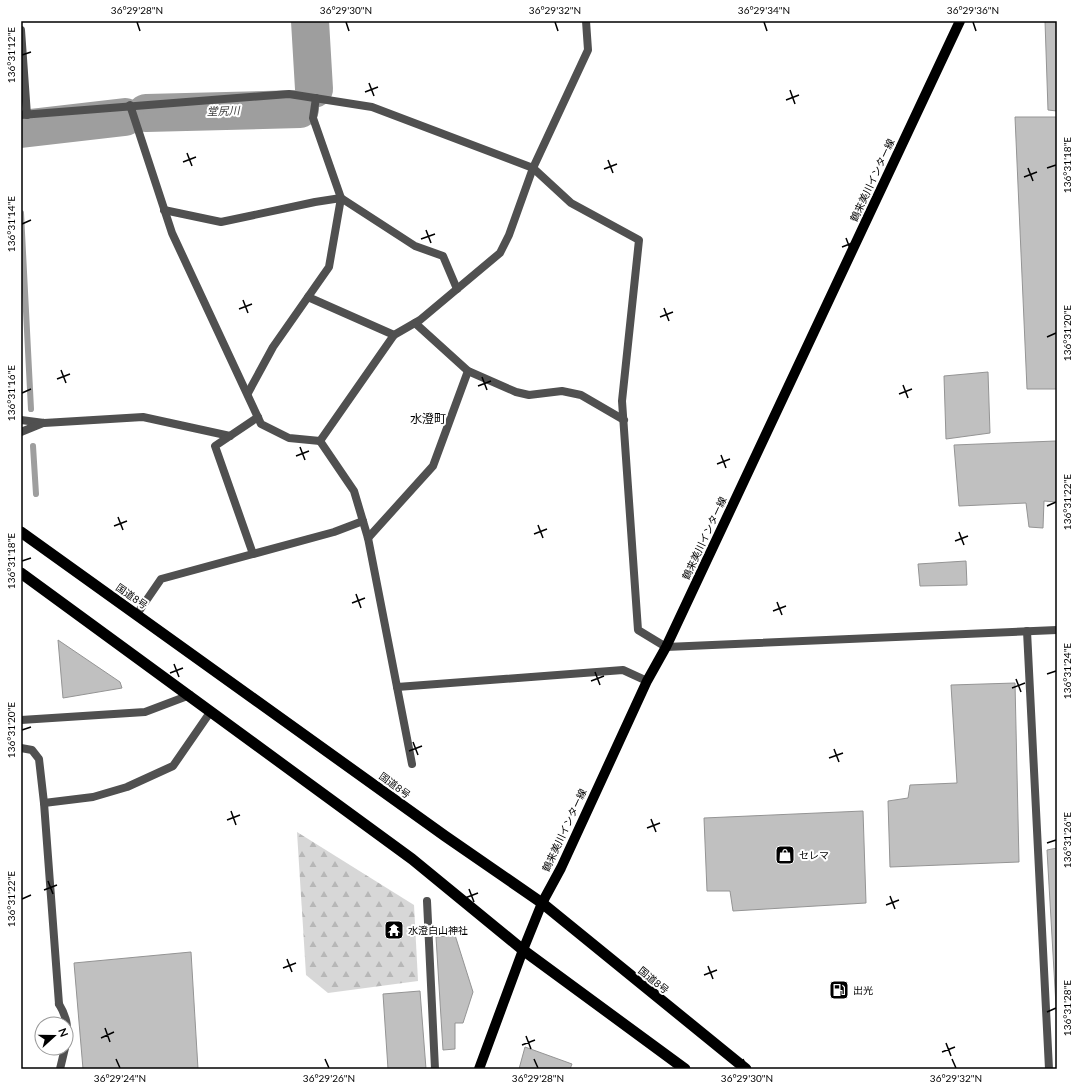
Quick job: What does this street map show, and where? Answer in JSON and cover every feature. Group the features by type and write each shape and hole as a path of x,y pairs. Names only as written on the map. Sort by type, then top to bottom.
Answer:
{"highway":[{"name":"国道8号","path":"21,532 445,836 542,903 746,1069"},
{"path":"21,573 190,695 412,859 522,950 685,1069"}],"main road":[{"name":"鶴来美川インター線","path":"479,1069 522,950 542,903 560,868 647,681 666,647 960,21"}],"street":[{"path":"320,441 394,335 415,323 500,253 509,235 533,168 588,50 586,21"},
{"path":"21,30 24,115 130,105 289,94 372,107 533,168 571,203 639,240 622,401 638,630 666,647 1057,630"},
{"path":"248,394 273,347 329,267 342,198 313,118 316,98"},
{"path":"130,105 172,233 261,424 289,438 320,441 354,490 368,538 412,764"},
{"path":"164,210 221,222 315,202 342,198 415,246 443,256 457,289"},
{"path":"308,297 394,335"},
{"path":"415,323 468,371 516,392 529,395 562,391 581,395 624,420"},
{"path":"368,538 433,466 468,371"},
{"path":"21,420 44,423 143,417 230,436"},
{"path":"253,554 214,446 258,417"},
{"path":"21,432 44,423"},
{"path":"137,614 161,579 334,532 363,521"},
{"path":"1027,632 1049,1069"},
{"path":"397,687 623,670 647,681"},
{"path":"21,720 145,712 190,695"},
{"path":"44,802 93,797 127,787 173,766 211,711"},
{"path":"21,748 32,750 39,759 44,802 59,1004 65,1016"},
{"path":"427,901 435,1069"},
{"path":"1048,1046 1057,1046"},
{"path":"60,1069 63,1056"}],"green space":[{"path":"297,832 414,905 418,981 328,993 306,975"}],"building":[{"path":"1045,21 1057,21 1057,111 1048,110"},
{"path":"1015,117 1057,117 1057,389 1027,389"},
{"path":"988,372 990,433 946,439 944,376"},
{"path":"1056,441 1056,502 1044,501 1043,528 1029,527 1026,503 959,506 954,445"},
{"path":"966,561 967,585 920,586 918,564"},
{"path":"58,640 120,682 122,688 63,698"},
{"path":"1015,683 1019,862 890,867 888,801 908,798 910,785 957,783 951,685"},
{"name":"セレマ","path":"863,811 866,903 733,911 730,891 707,891 704,818"},
{"path":"1057,848 1057,1023 1047,850"},
{"path":"455,935 473,992 463,1023 455,1023 455,1049 443,1050 436,937"},
{"path":"191,952 198,1069 83,1069 74,963"},
{"path":"420,991 426,1069 388,1069 383,994"},
{"path":"525,1047 572,1064 570,1069 519,1069"}],"waterway":[{"name":"堂尻川","path":"310,21 314,89"},
{"name":"堂尻川","path":"146,113 300,109"},
{"name":"堂尻川","path":"21,129 125,117"},
{"path":"21,213 31,409"},
{"path":"33,446 36,494"}],"place":[{"name":"セレマ","path":"785,855"},
{"name":"水澄白山神社","path":"394,930"},
{"name":"出光","path":"839,990"}],"district":[{"name":"水澄町","path":"428,419"}]}
